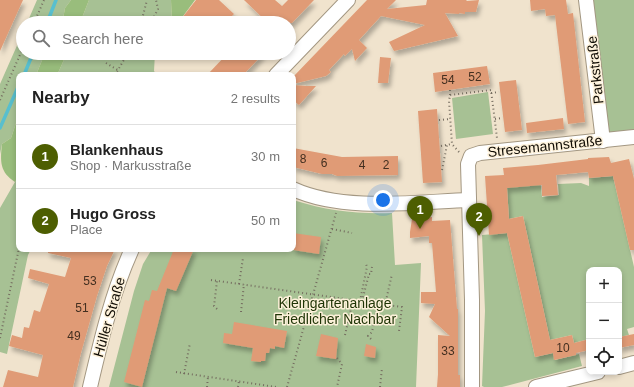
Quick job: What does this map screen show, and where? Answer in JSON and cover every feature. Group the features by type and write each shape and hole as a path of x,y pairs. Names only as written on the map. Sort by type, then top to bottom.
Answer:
{"street":[{"path":"296,54 348,0"},
{"name":"Parkstraße","path":"586,0 603,141"},
{"path":"279,72 290,60"},
{"name":"Stresemannstraße","path":"472,387 468,164 471,156 480,153 634,137"},
{"path":"296,190 339,202 373,204 469,200"},
{"name":"Hüller Straße","path":"90,387 120,275 131,252"},
{"path":"622,366 634,363"},
{"path":"536,387 586,375"}],"path":[{"path":"37,16 44,0"},
{"path":"144,16 147,0"},
{"path":"155,16 158,9 156,0"},
{"path":"0,100 18,60"},
{"path":"106,63 118,70 124,60"},
{"path":"477,87 478,91"},
{"path":"450,90 448,101 452,144 468,164"},
{"path":"450,95 491,90 492,93 499,92"},
{"path":"492,93 498,151"},
{"path":"495,119 502,118"},
{"path":"439,120 450,119"},
{"path":"441,146 452,144"},
{"path":"442,170 447,145"},
{"path":"287,387 339,202"},
{"path":"332,229 352,233"},
{"path":"0,338 18,252"},
{"path":"239,284 243,258"},
{"path":"361,301 367,267 366,264"},
{"path":"361,301 369,274 371,274 372,267"},
{"path":"385,304 392,274"},
{"path":"211,280 402,307 399,331"},
{"path":"216,309 214,306 217,281"},
{"path":"241,312 244,284"},
{"path":"345,335 353,300"},
{"path":"371,339 368,336 372,332 378,304"},
{"path":"184,374 190,342"},
{"path":"337,358 342,364 337,387"},
{"path":"380,387 382,368"},
{"path":"176,372 276,387"},
{"path":"207,387 208,377"},
{"path":"238,387 239,381"}],"green space":[{"path":"37,0 71,0 65,8 64,16 30,16"},
{"path":"71,0 89,0 83,16 64,16 65,8"},
{"path":"89,0 171,0 172,16 83,16"},
{"path":"171,0 195,0 183,16 172,16"},
{"path":"586,0 634,0 634,137 603,141"},
{"path":"16,48 16,60 42,60 37,72 16,72 16,123 11,138 2,144 0,154 0,84"},
{"path":"42,60 64,60 58,72 37,72"},
{"path":"64,60 155,60 155,72 58,72"},
{"path":"488,92 493,134 456,139 452,98"},
{"path":"16,123 15,182 6,174 1,161 2,144 11,138"},
{"path":"613,176 634,267 634,327 627,329 629,335 622,336 622,267 586,267 586,340 574,343 572,335 550,340 523,216 509,219 507,188 540,177 542,197 559,195 558,184 581,183 589,186 589,178"},
{"path":"16,180 16,252 30,252 7,354 0,352 0,208"},
{"name":"Kleingartenanlage Friedlicher Nachbar","path":"296,201 318,207 342,211 392,213 395,265 421,263 416,387 109,387 134,291 143,264 150,252 296,252"},
{"path":"507,233 535,357 553,353 555,360 579,354 582,366 502,387 484,387 482,386 485,311 482,235"}],"building":[{"path":"0,0 23,0 0,51"},
{"path":"196,0 219,0 234,14 232,16 183,16"},
{"path":"244,0 275,0 282,6 288,0 314,0 296,19 296,16 261,16"},
{"path":"367,0 396,0 387,9 426,5 427,0 479,0 476,12 465,12 465,14 445,13 458,36 394,51 389,42 425,25 381,16 359,40 367,48 355,61 352,49 345,56 344,54 329,70 331,72 326,76 296,83 296,74"},
{"path":"530,0 566,0 568,14 573,13 585,122 568,124 555,15 546,16 545,9 531,11"},
{"path":"380,57 391,58 388,83 378,83"},
{"path":"221,60 257,60 246,72 210,72"},
{"path":"487,66 490,84 435,92 433,73"},
{"path":"516,80 522,130 505,132 499,82"},
{"path":"296,85 316,86 299,105 296,102"},
{"path":"437,109 442,182 423,183 418,111"},
{"path":"563,118 564,129 527,133 526,123"},
{"path":"296,149 342,157 398,156 398,175 337,176 332,174 322,174 296,168"},
{"path":"609,157 611,163 629,159 634,179 634,250 630,250 613,176 589,178 588,172 556,175 558,195 542,196 542,185 507,188 509,219 523,216 550,340 572,335 574,343 586,340 586,351 576,353 576,355 554,360 553,353 535,357 507,233 489,235 485,176 504,175 503,168"},
{"path":"432,217 432,221 450,220 458,309 458,375 460,375 460,387 437,387 438,335 450,336 429,317 435,304 421,303 421,292 436,292 432,243 429,243 429,236 410,238 412,219"},
{"path":"296,233 321,237 319,254 296,250"},
{"path":"114,252 107,266 97,296 73,387 3,387 8,370 38,377 43,355 9,346 12,335 22,338 24,327 29,328 34,310 40,312 49,284 28,278 30,269 65,277 71,258 48,253"},
{"path":"173,252 193,252 176,291 167,288 142,387 124,382 145,300 149,301 152,290 157,291"},
{"path":"234,322 287,331 284,348 275,346 275,349 270,348 269,353 266,353 265,361 251,361 253,348 223,343 224,333 232,334"},
{"path":"321,334 338,338 336,359 316,356"},
{"path":"634,334 634,345 622,347 622,336"},
{"path":"366,344 376,347 375,358 364,356"}],"waterway":[{"path":"50,16 56,0"},
{"path":"25,72 30,60"},
{"path":"0,128 16,92"}],"place":[{"name":"Blankenhaus","path":"420,229"},
{"name":"Hugo Gross","path":"479,236"}]}
